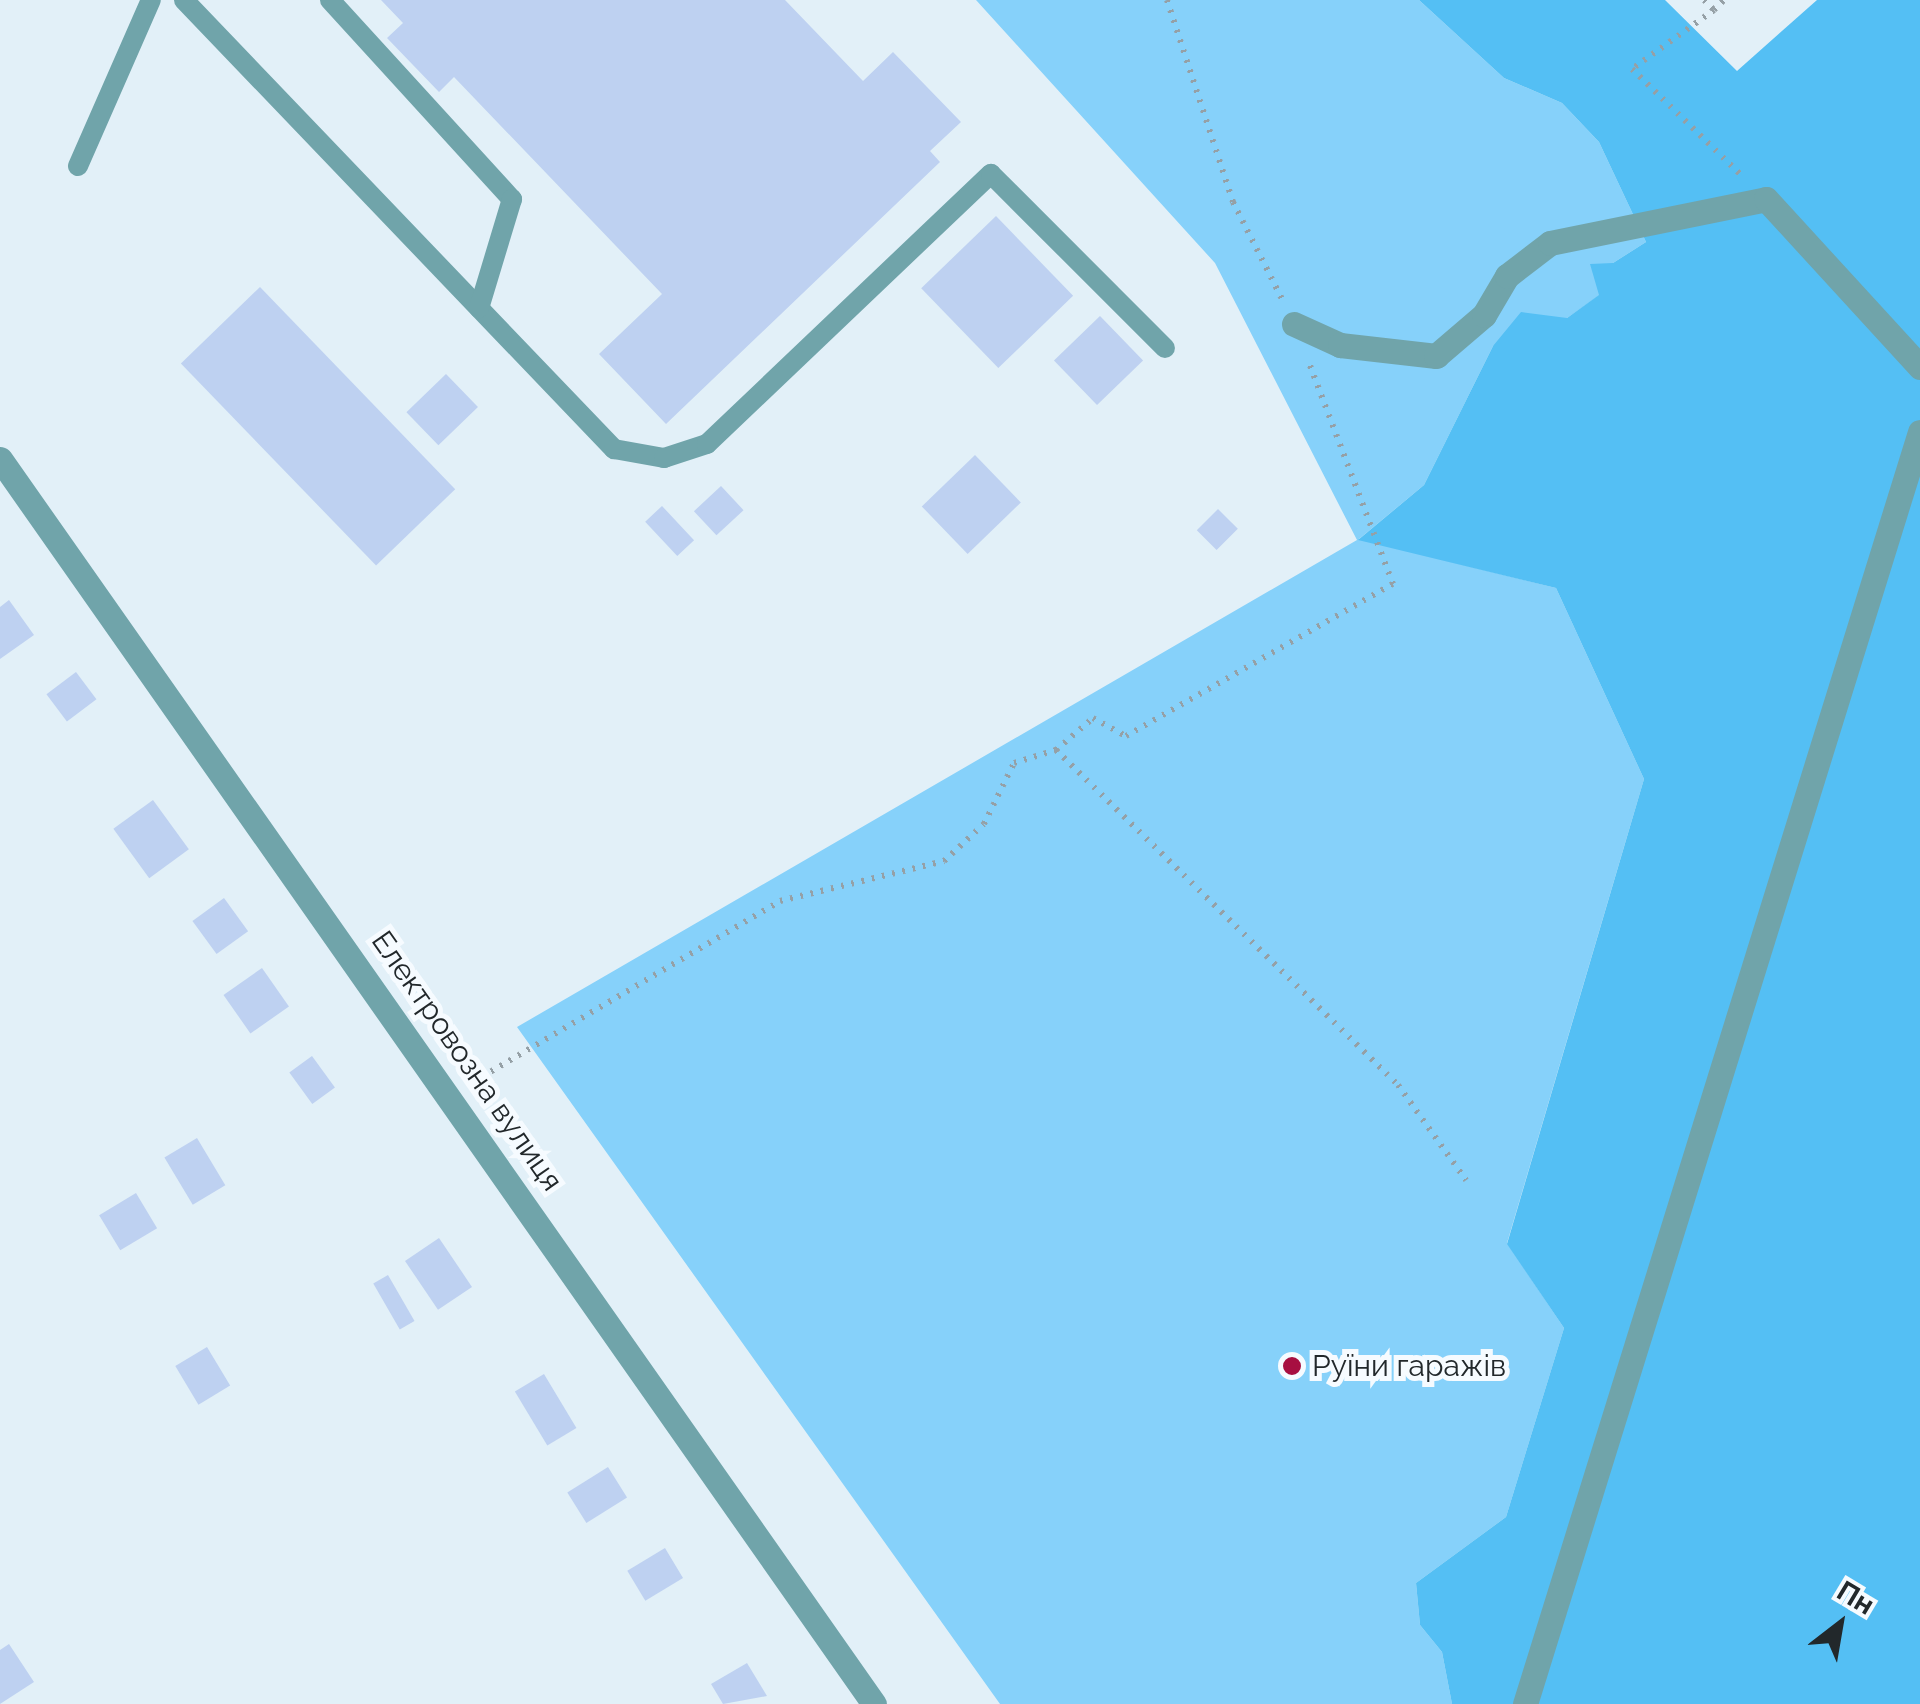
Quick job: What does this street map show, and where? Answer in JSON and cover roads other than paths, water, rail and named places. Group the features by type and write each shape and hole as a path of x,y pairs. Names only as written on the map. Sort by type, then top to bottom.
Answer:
{"street":[{"path":"1294,324 1340,345 1436,356 1484,314 1507,276 1550,243 1766,199 1920,367"},
{"path":"1525,1704 1920,432"},
{"name":"Електровозна вулиця","path":"0,459 452,1095 874,1704"}],"lane":[{"path":"78,166 151,0"},
{"path":"184,0 614,449 664,458 708,444 991,174 1165,348"},
{"path":"330,0 512,199 479,308"}],"place":[{"name":"Руїни гаражів","path":"1292,1366"}]}
